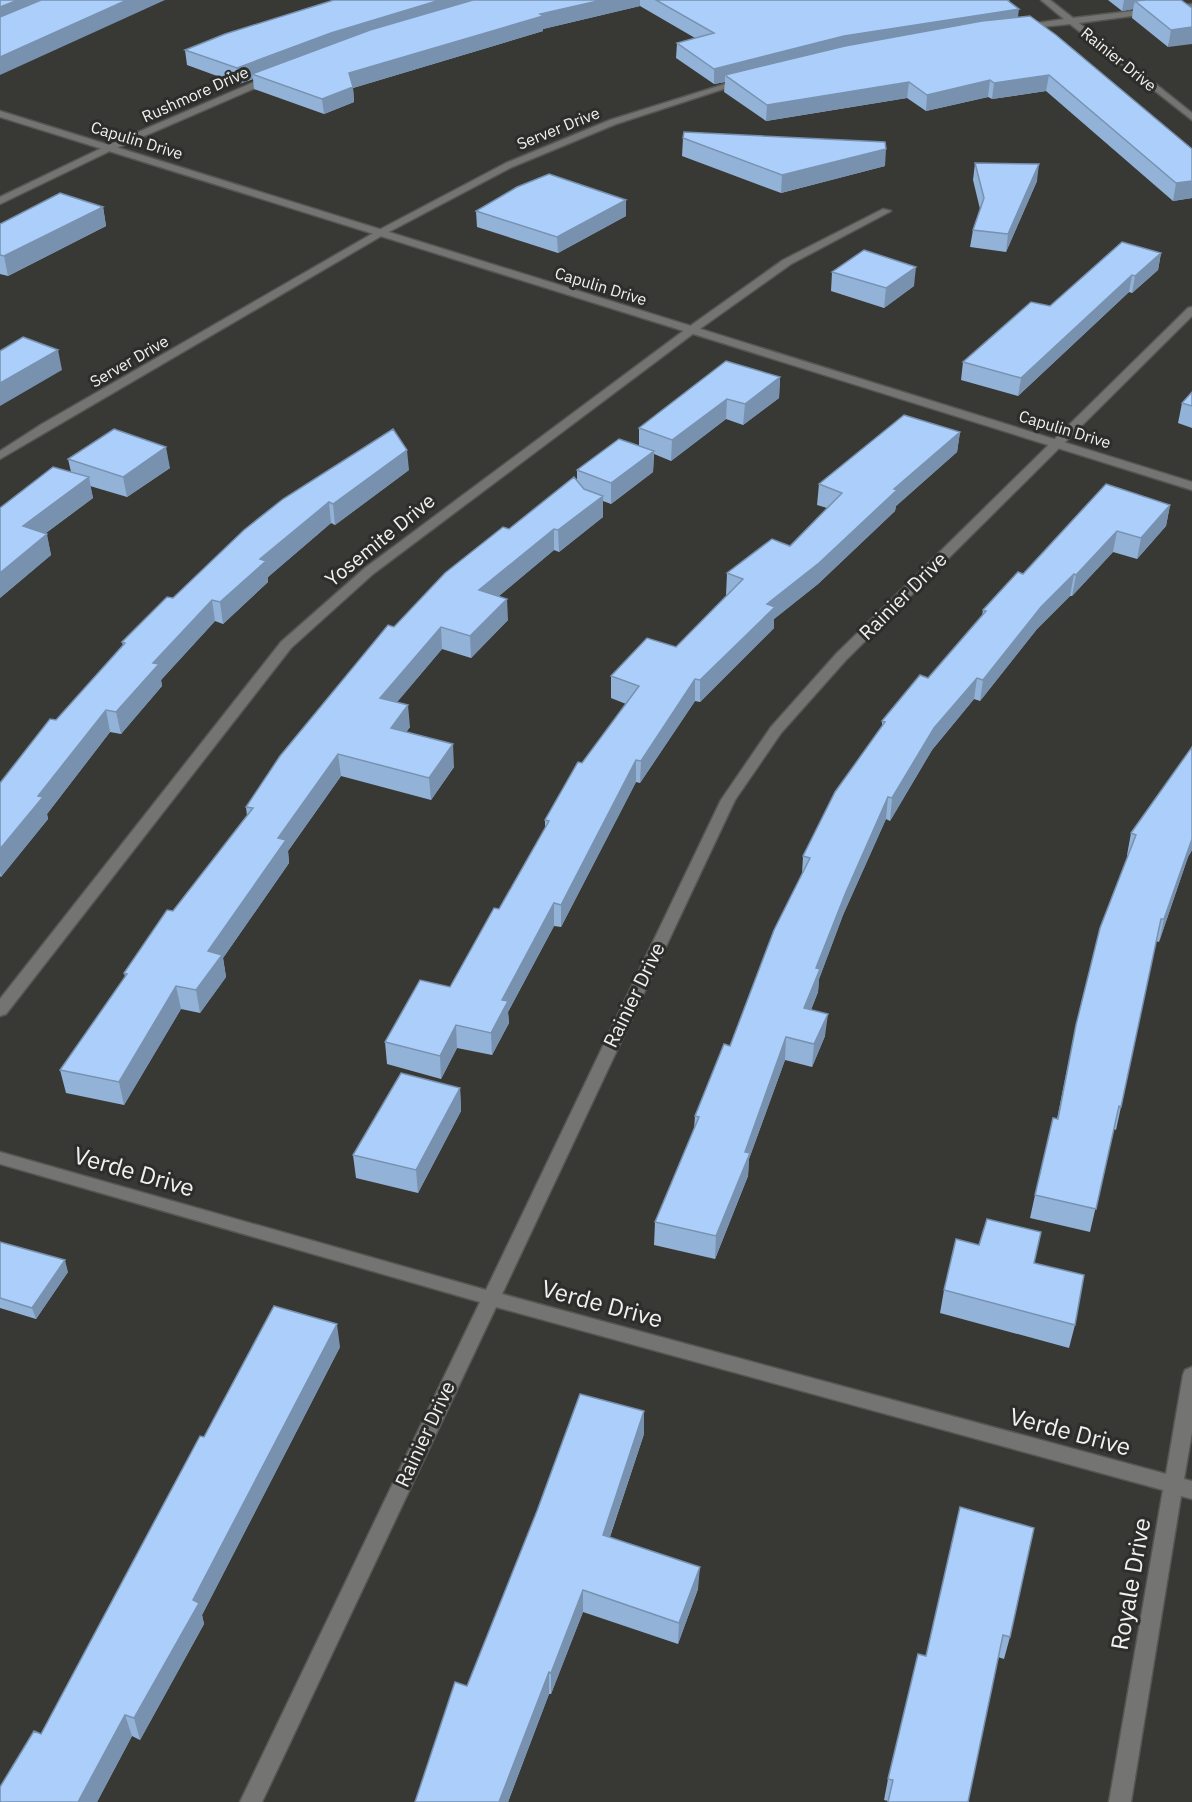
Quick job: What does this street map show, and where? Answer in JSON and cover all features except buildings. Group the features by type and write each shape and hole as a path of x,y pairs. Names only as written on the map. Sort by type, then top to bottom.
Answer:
{"street":[{"name":"Rainier Drive","path":"1045,0 1192,117"},
{"path":"1015,29 1192,6"},
{"name":"Rushmore Drive","path":"0,201 109,148 278,75"},
{"name":"Server Drive","path":"0,456 46,426 465,186 555,144 672,102 757,77"},
{"name":"Capulin Drive","path":"0,114 1192,486"},
{"name":"Yosemite Drive","path":"0,1010 286,645 369,571 690,331 787,262 886,211"},
{"name":"Rainier Drive","path":"251,1802 728,800 776,730 841,657 1192,310"},
{"name":"Verde Drive","path":"0,1158 490,1298 1183,1488"},
{"name":"Royale Drive","path":"1120,1802 1183,1488 1192,1375"}]}
